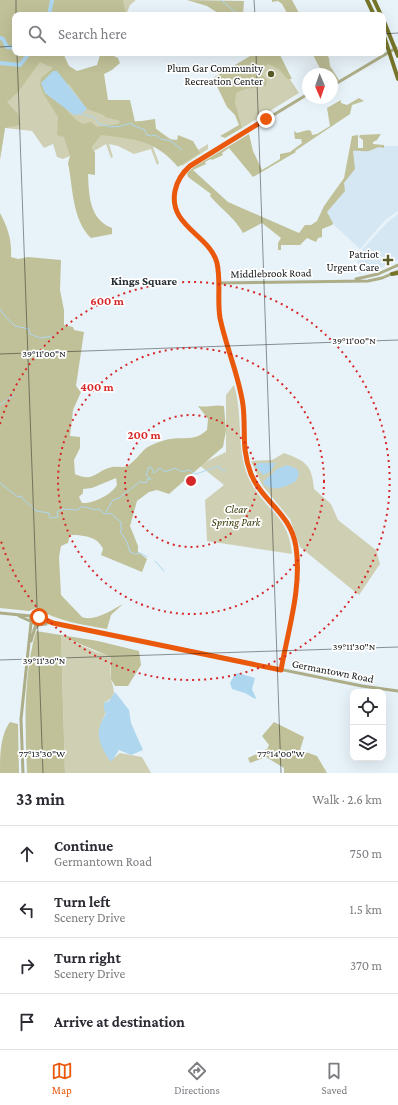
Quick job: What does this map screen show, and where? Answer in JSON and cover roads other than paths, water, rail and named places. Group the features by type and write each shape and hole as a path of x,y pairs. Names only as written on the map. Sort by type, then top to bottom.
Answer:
{"main road":[{"path":"367,0 373,12"},
{"path":"374,0 380,12"},
{"path":"386,26 398,56"},
{"path":"386,41 398,79"},
{"path":"392,274 398,272"}],"street":[{"path":"386,54 396,48"},
{"path":"338,82 383,56"},
{"path":"281,670 296,589 296,548 292,530 286,520 259,487 251,474 246,457 243,435 243,405 220,317 218,265 213,252 178,216 174,200 176,184 181,175 190,166 302,98"},
{"name":"Middlebrook Road","path":"347,281 369,277 398,265"},
{"name":"Middlebrook Road","path":"219,283 368,281 392,274"},
{"path":"0,613 14,615"},
{"name":"Germantown Road","path":"14,615 31,616 35,614 53,623 362,686 398,691"},
{"name":"Germantown Road","path":"14,615 31,622 53,623"},
{"path":"24,773 22,718 31,616"},
{"path":"29,647 33,631 39,617"},
{"path":"33,631 42,624 53,623"}],"water":[{"path":"53,71 57,71 87,109 81,114 74,115 45,93 41,83"},
{"path":"259,463 276,463 270,472 263,475 255,466"},
{"path":"287,465 297,469 299,474 296,481 280,488 268,487 264,484 263,482 277,469"},
{"path":"238,673 255,678 252,689 256,698 255,699 245,693 232,689 230,683 235,674"},
{"path":"115,692 129,710 131,723 143,750 131,755 119,750 112,761 110,761 100,742 99,732 102,720 106,713 104,710 104,703 109,701"}],"waterway":[{"path":"50,12 52,0"},
{"path":"221,0 235,12"},
{"path":"0,38 3,39 7,47 12,48"},
{"path":"0,63 20,65 27,56"},
{"path":"81,114 94,117 99,124 111,127 131,123 132,125 145,130 147,135 155,135 161,139 171,141 182,150"},
{"path":"0,309 15,326 29,329 30,334 40,338 52,336"},
{"path":"0,405 14,395"},
{"path":"106,512 113,500 119,498 141,481 142,483 147,482 147,479 151,479 146,475 149,467 151,467 154,473 160,468 165,472 175,468 182,472 188,470 196,474 219,466 221,470 226,470"},
{"path":"0,483 18,497 21,496 36,511 49,513 50,518 58,517 57,512 62,509 78,510 80,507 99,509 105,514 110,513 122,523 120,525 122,529 120,531 127,542 130,552 135,554 140,553 147,557"},
{"path":"155,561 164,571"}],"place":[{"name":"Plum Gar Community Recreation Center","path":"271,74"},
{"name":"Patriot Urgent Care","path":"388,260"}],"district":[{"name":"Kings Square","path":"144,281"}],"park label":[{"name":"Clear Spring Park","path":"236,515"}]}
